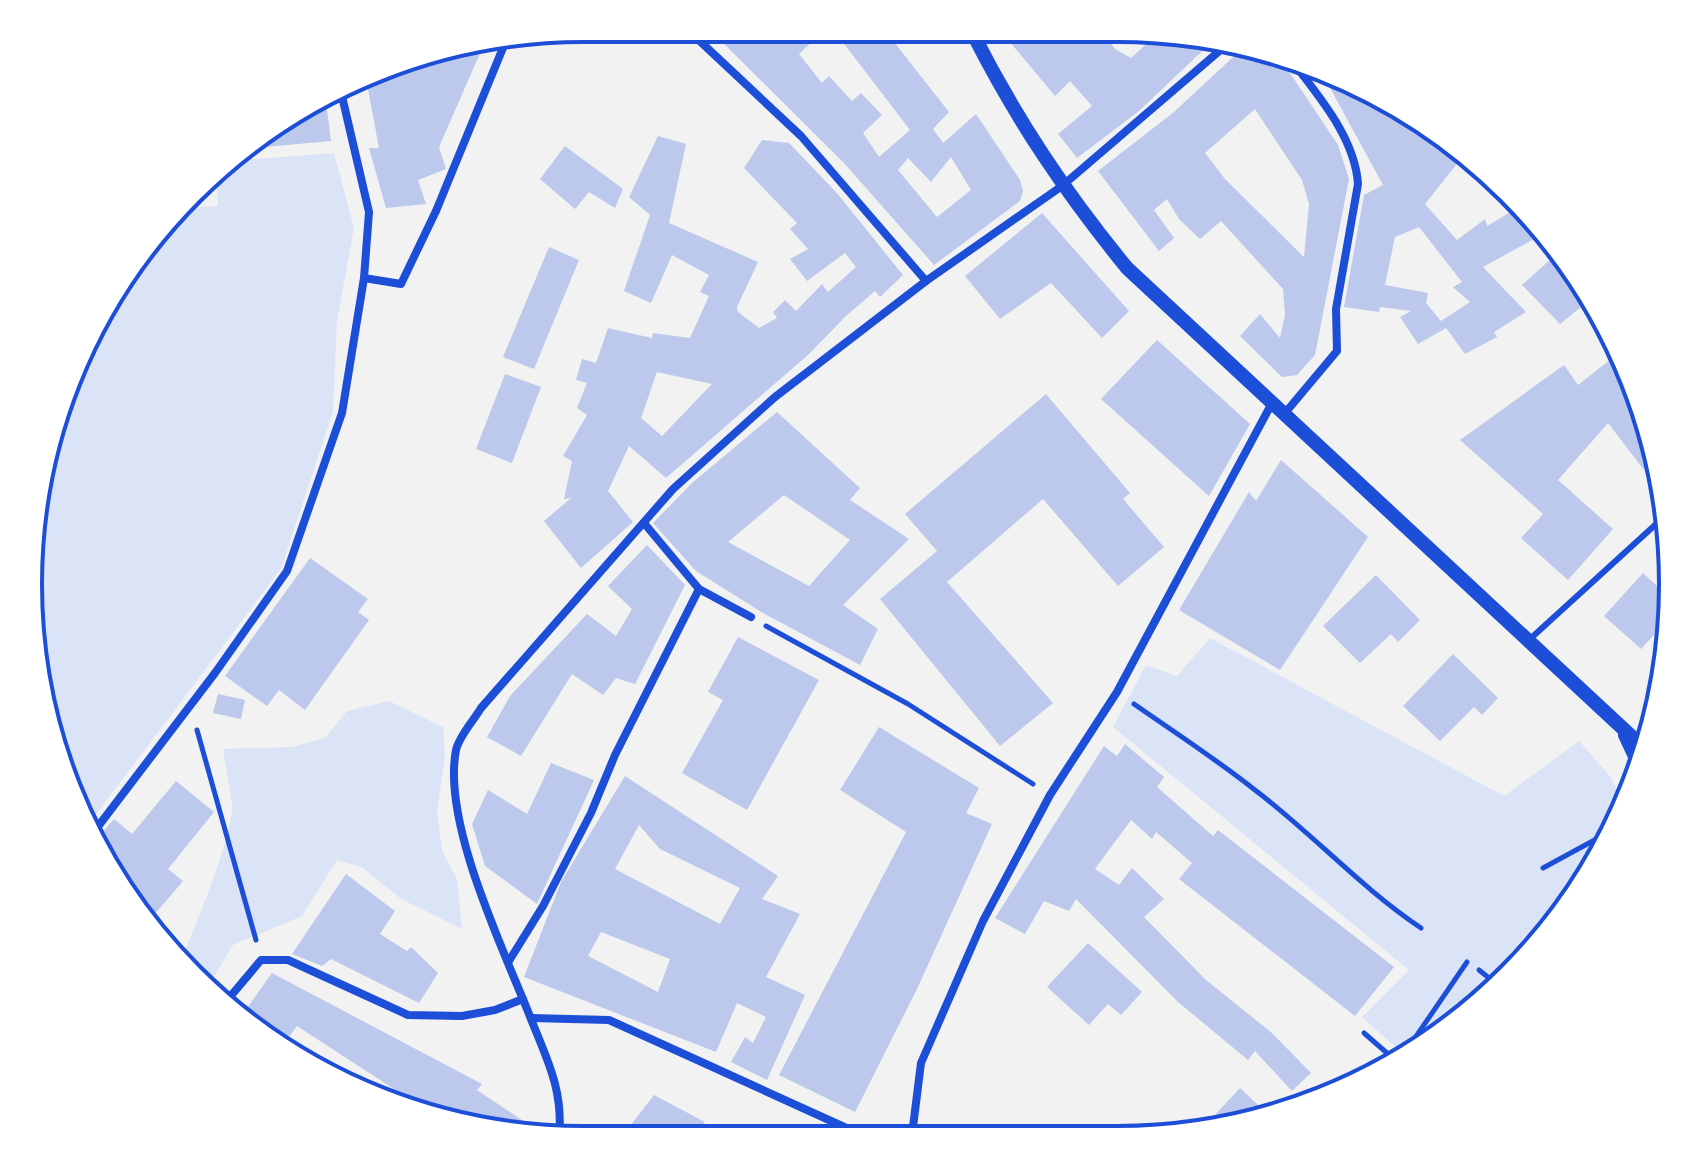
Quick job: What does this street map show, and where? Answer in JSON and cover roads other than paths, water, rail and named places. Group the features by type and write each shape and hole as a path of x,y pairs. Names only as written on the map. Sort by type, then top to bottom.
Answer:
{"street":[{"path":"701,42 801,136 926,281"},
{"path":"977,42 1004,93 1062,186 1127,268 1636,741"},
{"path":"364,278 401,284 436,211 503,48"},
{"path":"560,1125 562,1108 546,1051 472,863 453,793 457,747 481,708 673,489 775,397 926,281 1062,186 1219,51"},
{"path":"1285,413 1337,351 1336,309 1358,184 1357,165 1346,140 1302,75"},
{"path":"99,825 287,571 342,413 364,278 369,212 343,99"},
{"path":"913,1126 921,1063 983,921 1050,795 1117,692 1272,403"},
{"path":"644,523 699,589 751,617"},
{"path":"509,961 543,906 584,826 615,755 699,589"},
{"path":"1621,728 1632,751"},
{"path":"232,995 261,960 288,960 408,1015 462,1016 495,1010 523,999"},
{"path":"531,1018 609,1020 842,1126"}],"lane":[{"path":"1529,641 1655,525"}]}
